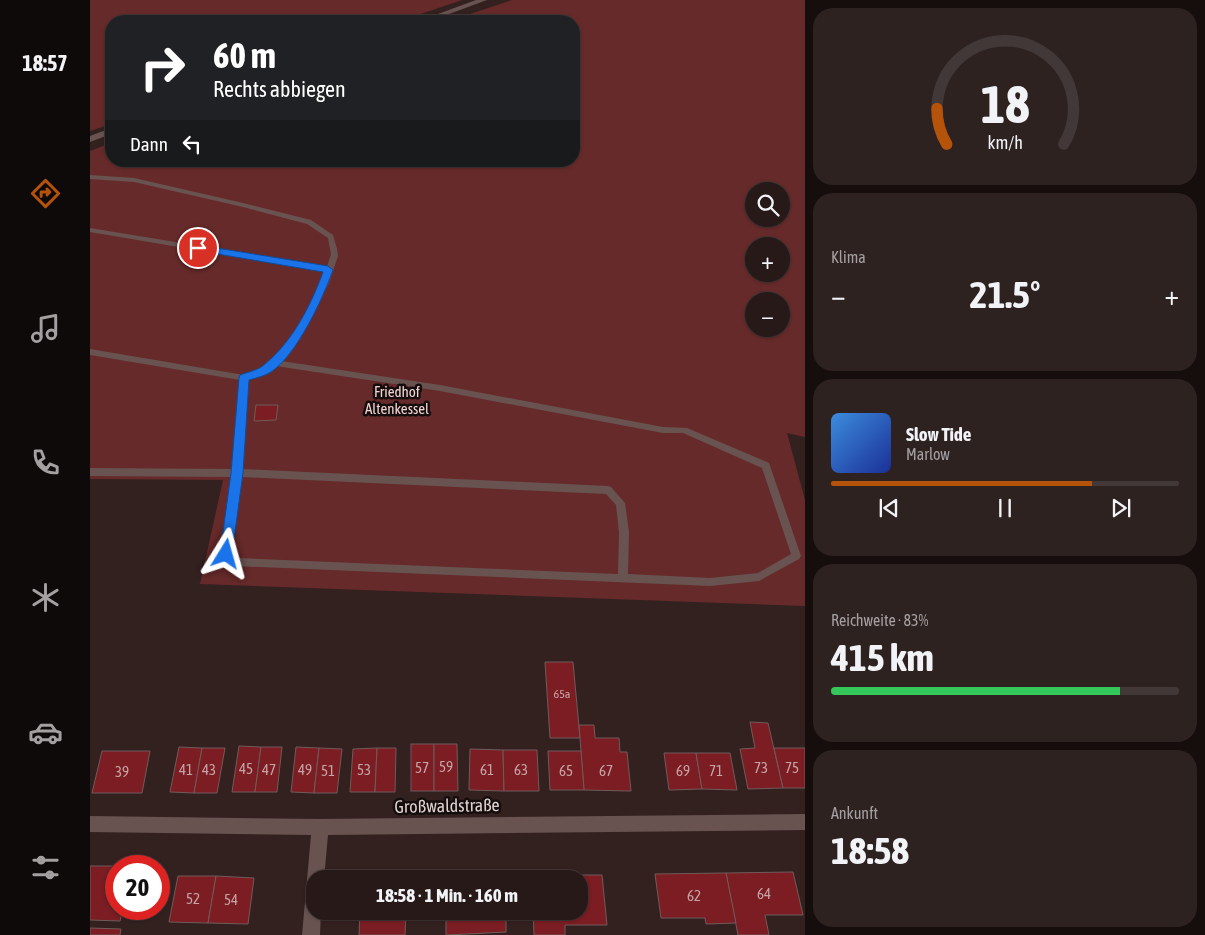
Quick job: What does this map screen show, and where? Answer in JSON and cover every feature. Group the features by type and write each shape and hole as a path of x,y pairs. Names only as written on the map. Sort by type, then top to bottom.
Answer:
{"street":[{"path":"440,15 483,0"},
{"path":"90,139 105,133"},
{"name":"Großwaldstraße","path":"90,824 320,827 805,822"},
{"path":"317,870 320,827"},
{"path":"311,935 312,920"}],"lane":[{"path":"90,177 134,180 309,222 331,237 334,255 318,300 288,347 268,368 244,378 90,352"},
{"path":"90,230 328,270"},
{"path":"244,378 237,473 226,554 235,562 710,582 759,577 796,556 766,466 684,430 663,430 440,388 274,363"},
{"path":"90,472 237,473 608,490 620,503 624,532 623,577"}],"green space":[{"path":"90,0 462,0 418,15 105,15 105,126 90,131"},
{"name":"Friedhof Altenkessel","path":"512,0 805,0 805,437 787,433 805,500 805,606 200,584 223,480 90,479 90,151 105,145 105,167 580,167 580,15 467,15"}],"building":[{"path":"256,405 278,405 276,420 254,421"},
{"path":"545,662 573,662 580,738 550,738"},
{"path":"750,722 768,723 783,788 748,789 740,749 755,748"},
{"path":"579,725 594,725 595,738 619,738 620,752 627,752 631,791 584,790"},
{"path":"411,744 434,744 434,791 411,791"},
{"path":"434,744 457,744 458,791 434,791"},
{"path":"239,746 261,747 255,792 232,792"},
{"path":"179,747 202,748 194,793 170,792"},
{"path":"261,747 282,747 277,792 255,792"},
{"path":"296,747 319,748 314,793 291,792"},
{"path":"202,748 225,748 217,793 194,793"},
{"path":"319,748 342,749 337,793 314,793"},
{"path":"377,748 375,792 350,792 353,749"},
{"path":"377,748 396,748 395,792 375,792"},
{"path":"774,748 805,748 805,788 783,788"},
{"path":"470,749 503,750 504,791 469,790"},
{"path":"503,750 537,750 539,791 504,791"},
{"path":"102,751 150,751 142,793 92,793"},
{"path":"548,751 581,751 584,790 550,790"},
{"path":"664,753 696,753 702,789 669,790"},
{"path":"696,753 730,753 737,790 702,789"},
{"path":"90,866 105,866 105,920 120,921 90,920"},
{"path":"793,872 803,915 765,915 769,935 738,935 726,873"},
{"path":"726,873 736,923 706,924 705,918 661,918 655,874"},
{"path":"588,875 602,875 607,925 565,925 565,935 534,935 533,920 588,920"},
{"path":"178,876 216,876 208,923 169,922"},
{"path":"216,876 254,878 248,924 208,923"},
{"path":"360,920 406,920 405,935 359,935"},
{"path":"446,920 506,920 506,932 446,935"},
{"path":"90,928 121,929 120,935 90,935"}],"route":[{"path":"198,248 328,270 318,300 288,347 268,368 244,378 237,473 226,554"}]}
